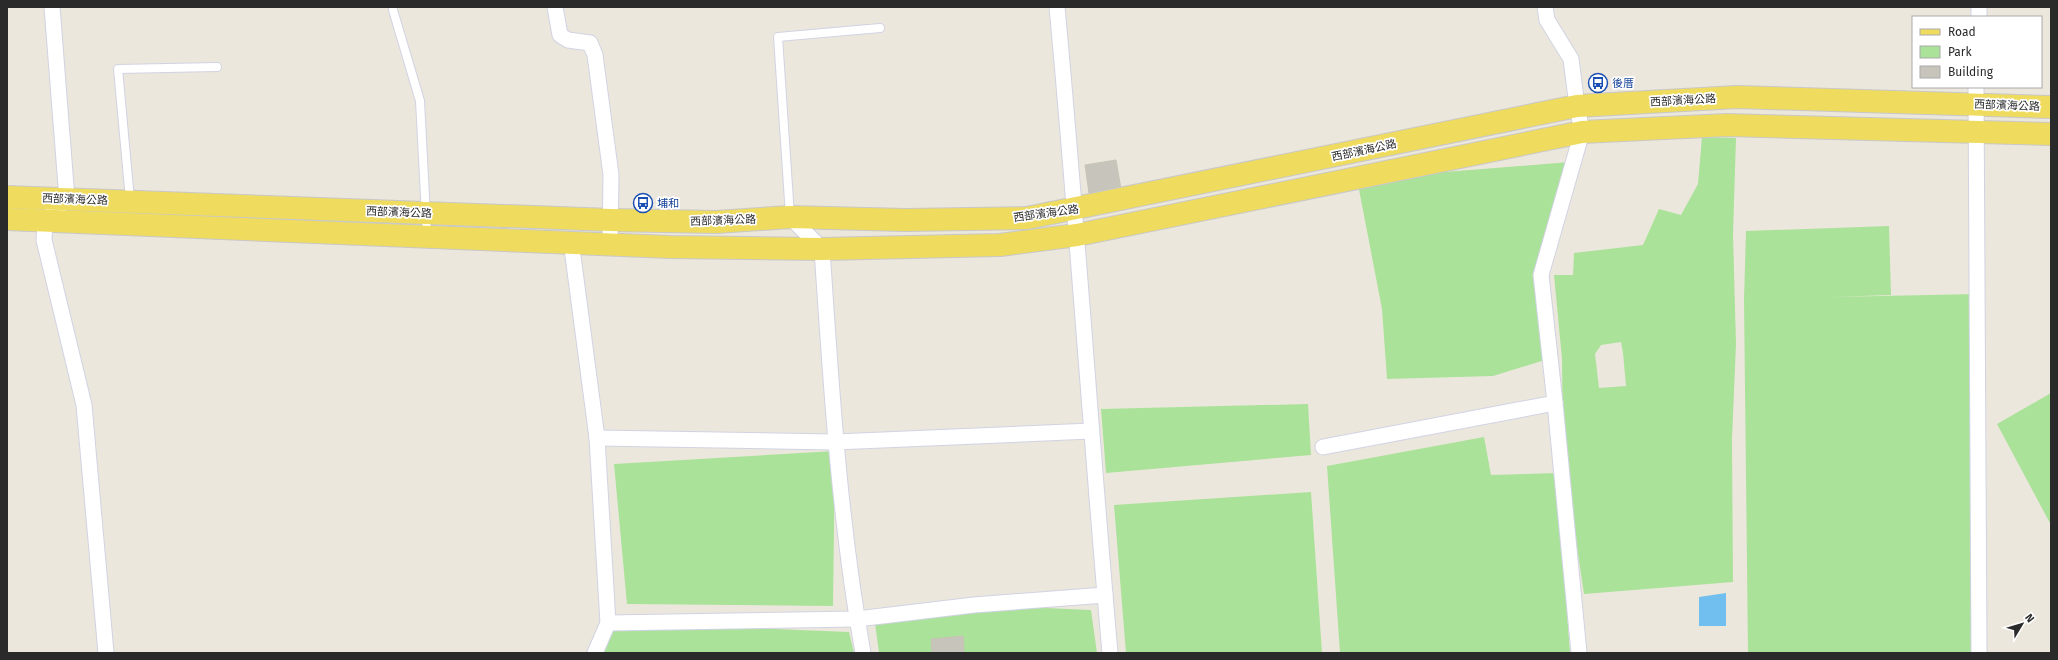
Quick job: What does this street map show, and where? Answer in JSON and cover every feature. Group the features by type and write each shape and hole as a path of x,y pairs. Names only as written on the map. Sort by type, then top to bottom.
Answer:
{"main road":[{"name":"西部濱海公路","path":"7,197 610,220 716,222 790,217 905,220 1026,218 1577,106 1737,97 1976,95 2051,107"},
{"name":"西部濱海公路","path":"7,219 571,241 670,247 822,249 1000,245 1077,235 1582,132 1727,125 2051,134"}],"street":[{"path":"52,7 67,199 45,220 44,240 84,405 106,653"},
{"path":"555,7 560,35 568,40 590,43 595,55 611,175 610,244"},
{"path":"1057,7 1076,209 1091,431 1110,653"},
{"path":"1545,7 1547,20 1571,59 1582,132 1541,275 1556,403 1579,653"},
{"path":"1976,95 1979,653"},
{"path":"790,217 822,249 835,442 857,619 863,653"},
{"path":"571,241 597,438 608,623 595,653"},
{"path":"1323,447 1556,403"},
{"path":"597,438 835,442 1091,431"},
{"path":"608,623 857,619 974,605 1105,595"}],"lane":[{"path":"393,10 420,101 427,235"},
{"path":"790,217 778,37 880,28"},
{"path":"130,201 118,69 217,68"}],"green space":[{"path":"1702,137 1736,138 1733,234 1736,344 1732,439 1733,582 1584,594 1563,453 1562,359 1554,275 1573,275 1574,253 1643,245 1659,209 1681,215 1698,184","holes":["1621,342 1626,386 1599,388 1595,354 1601,345"]},
{"path":"1570,162 1535,281 1545,360 1493,376 1387,379 1382,309 1357,179"},
{"path":"1889,226 1891,295 1831,297 1978,294 1980,653 1748,653 1744,300 1746,231"},
{"path":"2051,393 2051,525 1997,424"},
{"path":"1308,404 1311,455 1106,473 1101,409"},
{"path":"1484,437 1491,475 1557,473 1570,653 1340,653 1327,466"},
{"path":"835,451 833,606 627,604 614,464"},
{"path":"1311,492 1322,653 1126,653 1114,505"},
{"path":"974,605 1091,610 1097,653 879,653 875,623"},
{"path":"619,623 849,632 854,653 598,653"}],"water":[{"path":"1726,593 1726,626 1699,626 1699,597"}],"building":[{"path":"1116,160 1121,189 1089,193 1085,165"},
{"path":"963,636 964,653 932,653 931,639"}],"place":[{"name":"後厝","path":"1598,83"},
{"name":"埔和","path":"643,203"}]}
